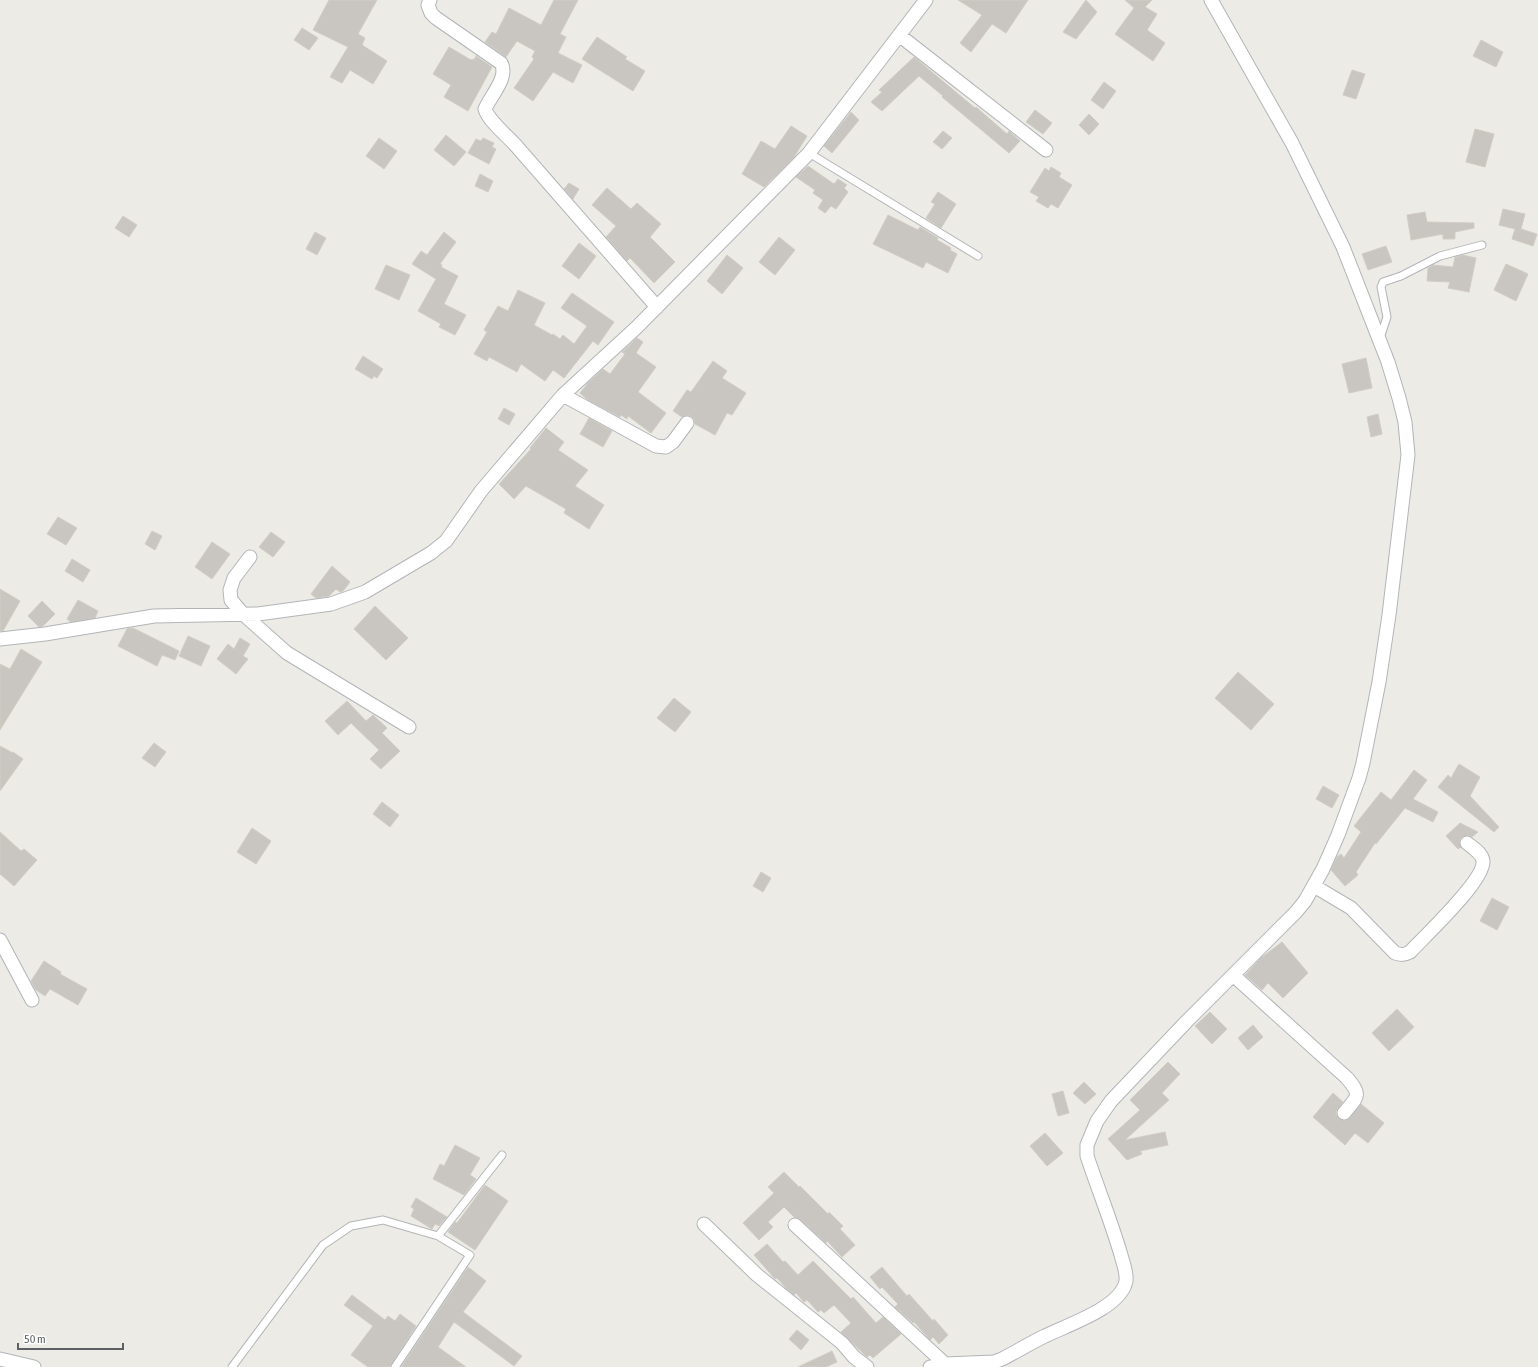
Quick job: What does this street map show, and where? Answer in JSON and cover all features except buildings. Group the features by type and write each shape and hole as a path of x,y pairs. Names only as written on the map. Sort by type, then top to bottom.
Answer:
{"street":[{"path":"430,0 428,5 431,13 436,18 501,63 503,67 502,78 485,109 487,115 508,136 657,307"},
{"path":"0,640 154,616 278,612 331,604 365,592 431,553 446,541 481,491 563,395 657,307 809,153 926,0"},
{"path":"930,1367 945,1364 984,1363 1002,1359 1043,1337 1094,1314 1105,1307 1121,1293 1126,1282 1125,1271 1115,1235 1087,1156 1087,1145 1102,1113 1111,1101 1187,1021 1296,912 1314,886 1338,835 1359,778 1379,682 1408,455 1407,437 1399,398 1380,339 1343,247 1292,143 1211,0"},
{"path":"899,34 1046,150"},
{"path":"563,395 656,446 666,447 673,442 687,423"},
{"path":"250,557 234,578 230,590 231,600 243,614 287,653 409,727"},
{"path":"1314,886 1352,908 1395,953 1403,955 1410,952 1471,888 1482,867 1483,860 1480,854 1467,843"},
{"path":"0,940 32,1000"},
{"path":"1233,975 1347,1078 1356,1089 1357,1094 1344,1113"},
{"path":"704,1224 757,1275 842,1343 854,1357 867,1367"},
{"path":"794,1225 945,1364"},
{"path":"0,1359 34,1367"}],"lane":[{"path":"809,153 978,256"},
{"path":"1380,339 1387,317 1381,287 1383,282 1401,276 1440,256 1482,245"},
{"path":"438,1236 502,1155"},
{"path":"232,1367 323,1245 351,1226 383,1220 438,1236 470,1255 395,1367"}]}
